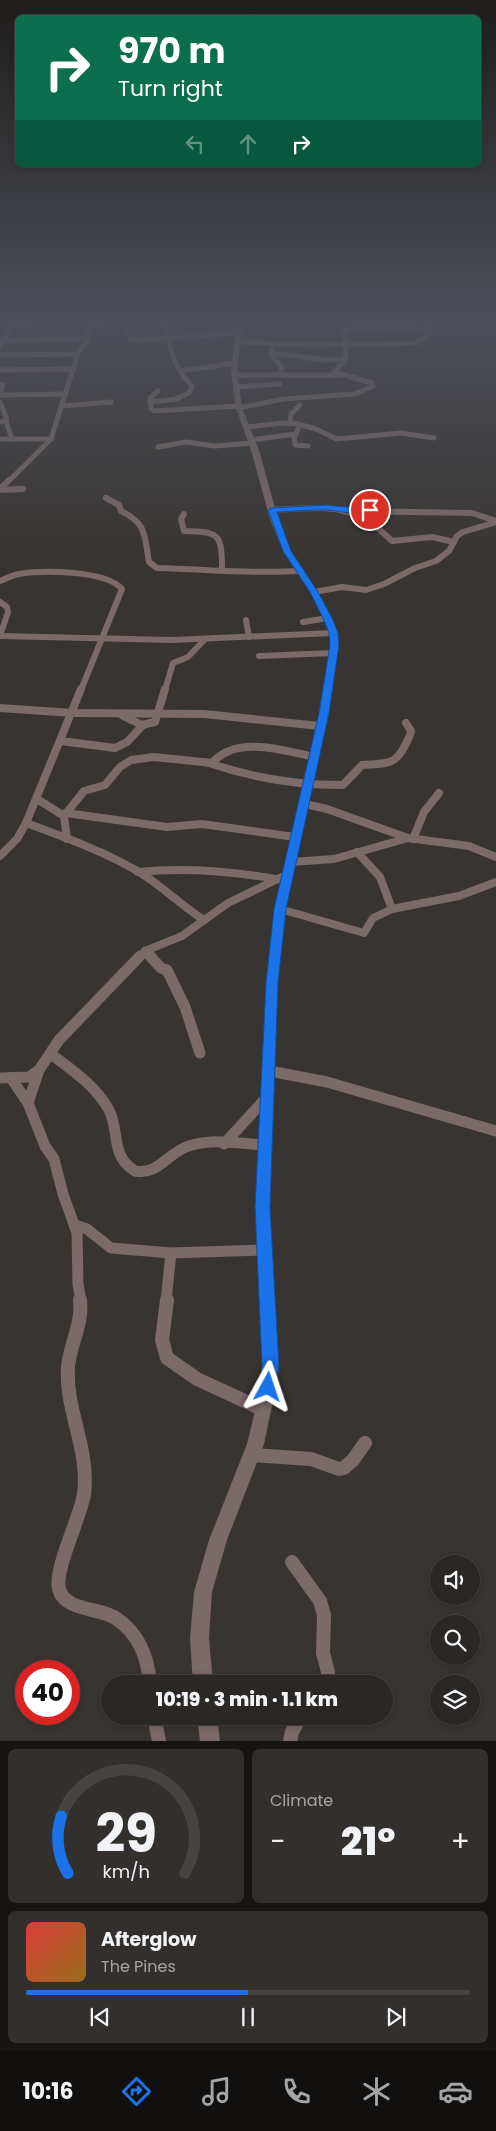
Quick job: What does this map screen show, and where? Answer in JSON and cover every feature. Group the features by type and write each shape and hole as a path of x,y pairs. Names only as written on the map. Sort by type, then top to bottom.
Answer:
{"street":[{"path":"0,490 50,438 64,400"},
{"path":"158,400 150,402 150,409 154,412 239,407 278,400"},
{"path":"179,400 183,410"},
{"path":"202,1675 199,1627 203,1592 215,1552 252,1455 264,1410 270,1366 263,1207 270,1071 272,983 285,872 305,804 334,653 333,633 328,618 314,592 287,551 272,510 238,400"},
{"path":"0,402 3,421 12,439"},
{"path":"62,406 111,402"},
{"path":"300,405 290,416 291,422 297,426 295,445 308,446"},
{"path":"247,426 291,422 319,430 332,438 401,433 434,438"},
{"path":"158,447 186,442 215,446 296,434"},
{"path":"0,439 50,438"},
{"path":"0,490 23,489"},
{"path":"106,498 118,505 122,512 137,518 144,531 150,562 157,568 222,569 268,573 299,571"},
{"path":"272,510 327,508 350,511 472,513 496,522"},
{"path":"350,511 380,528 388,539 392,541 432,537 454,542"},
{"path":"184,514 181,519 184,531 212,532 218,536 223,561 222,569"},
{"path":"314,592 342,587 366,590 384,584 414,568 436,561 448,551 463,532 496,522"},
{"path":"0,581 17,574 34,575 47,572 93,575 119,584 122,589 121,598 101,639 37,799 17,839 0,856"},
{"path":"0,602 7,607 8,612 0,636 101,639 205,639 333,633"},
{"path":"304,622 328,618"},
{"path":"246,620 249,636"},
{"path":"61,741 115,748 127,742 143,725 153,723 158,715 173,663 188,657 205,639"},
{"path":"260,656 334,653"},
{"path":"0,708 73,713 227,716 320,726"},
{"path":"120,714 143,725"},
{"path":"67,839 65,814 80,794 90,788 105,785 120,766 129,761 166,758 208,763 235,772 309,785 343,784 362,765 385,765 393,762 409,738 411,731 406,723"},
{"path":"208,763 214,762 218,755 250,746 261,746 314,757"},
{"path":"5,1078 29,1077 39,1070 59,1040 145,951 182,936 228,903 285,872 410,839 424,812 439,793"},
{"path":"37,799 65,814 162,826 202,824 295,837"},
{"path":"305,804 342,814 410,839 450,842 496,857"},
{"path":"26,823 104,853 138,872 204,920"},
{"path":"357,852 369,863 388,888 392,909"},
{"path":"138,872 174,868 285,872"},
{"path":"280,909 364,933 373,918 392,909 460,896 496,882"},
{"path":"145,951 161,968 167,970 185,1007 200,1053"},
{"path":"51,1054 96,1094 113,1118 114,1137 132,1170 143,1171 160,1168 185,1147 224,1144 266,1145"},
{"path":"28,1103 39,1070"},
{"path":"270,1071 322,1080 452,1121 496,1131"},
{"path":"5,1078 28,1103 43,1141 54,1159 63,1194 77,1233 78,1284 81,1303 79,1323 68,1366 68,1377 70,1397 84,1464 84,1495 65,1553 58,1587 62,1597 76,1607 116,1618 132,1632 141,1645 148,1662 149,1675"},
{"path":"224,1144 268,1097"},
{"path":"75,1225 93,1232 102,1244 111,1248 171,1253 264,1250"},
{"path":"171,1253 171,1281 164,1319 162,1348 167,1359 221,1392 264,1410"},
{"path":"252,1455 311,1459 339,1469 344,1468 354,1460 365,1443"},
{"path":"292,1562 320,1601 324,1615 323,1653 328,1675"},
{"path":"156,1725 159,1741"},
{"path":"208,1725 210,1741"},
{"path":"290,1741 296,1725"}],"route":[{"path":"268,1387 270,1366 269,1320 263,1207 270,1071 272,983 280,909 295,837 305,804 334,653 333,633 328,618 314,592 287,551 272,510 327,508 350,511 370,510"}]}
